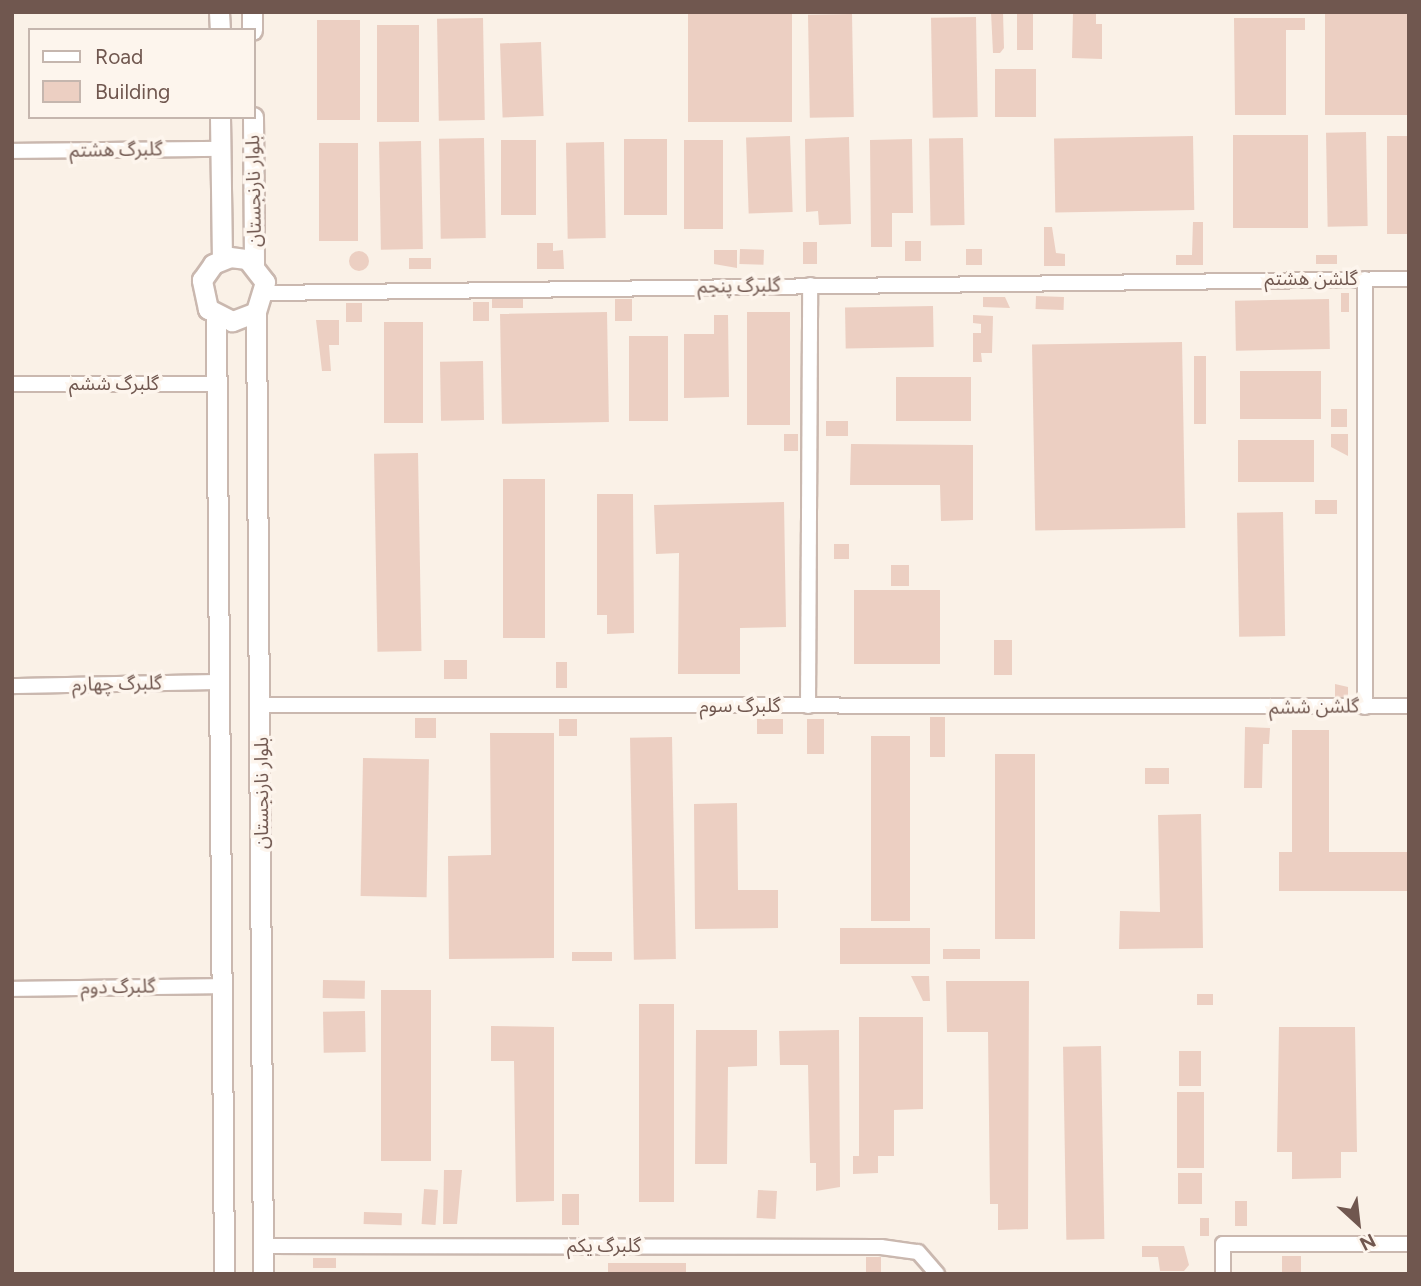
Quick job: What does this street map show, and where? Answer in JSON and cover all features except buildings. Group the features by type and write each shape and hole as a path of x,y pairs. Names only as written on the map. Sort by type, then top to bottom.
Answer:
{"street":[{"name":"بلوار نارنجستان","path":"220,119 222,259"},
{"name":"بلوار نارنجستان","path":"253,119 254,264 265,282 265,293 256,312 262,705 263,1274"},
{"name":"گلبرگ هشتم","path":"12,151 220,149"},
{"name":"بلوار نارنجستان","path":"224,1274 216,315 203,300 202,280 222,259 239,257 254,264"},
{"name":"گلبرگ پنجم","path":"265,293 1213,279"},
{"name":"گلشن هشتم","path":"1213,279 1409,279"},
{"path":"1365,279 1365,707"},
{"path":"808,706 810,285"},
{"path":"216,315 232,321 256,312"},
{"name":"گلبرگ ششم","path":"12,384 216,384"},
{"name":"گلبرگ چهارم","path":"12,686 221,682"},
{"name":"گلبرگ سوم","path":"262,705 1219,709"},
{"name":"گلشن ششم","path":"1219,709 1409,706"},
{"name":"گلبرگ دوم","path":"12,989 223,986"},
{"path":"1223,1274 1223,1244 1409,1244"},
{"name":"گلبرگ یکم","path":"263,1246 881,1247 918,1252 937,1273"}]}
